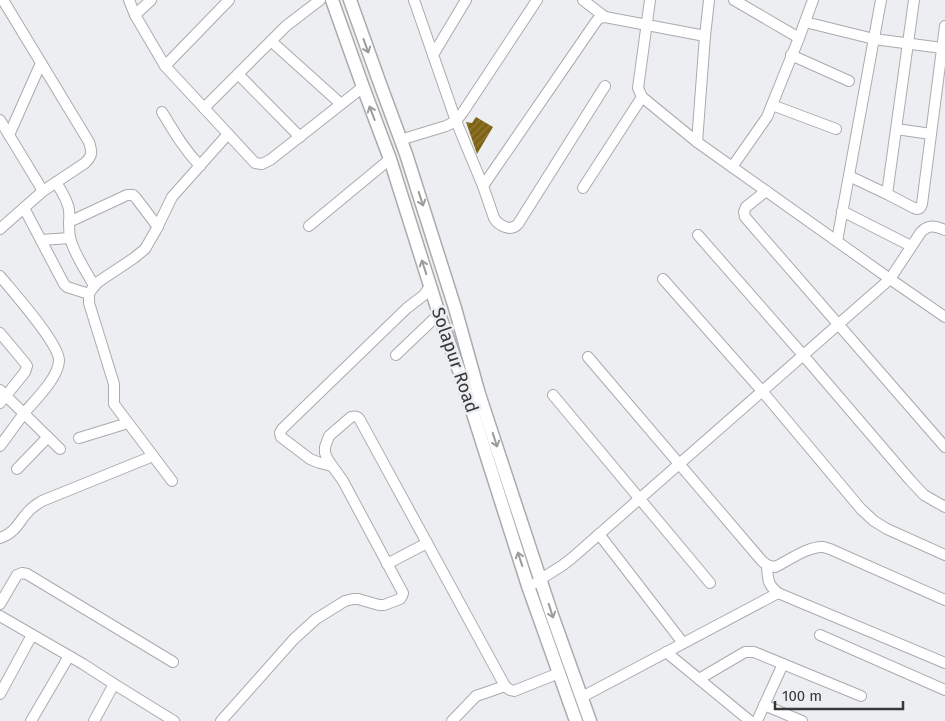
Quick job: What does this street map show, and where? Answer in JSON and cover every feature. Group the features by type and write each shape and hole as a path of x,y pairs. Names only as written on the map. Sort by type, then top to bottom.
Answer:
{"main road":[{"name":"Solapur Road","path":"332,0 362,87 390,159 439,314 468,377"},
{"name":"Solapur Road","path":"350,0 406,154 455,308 468,377 528,586 576,721"},
{"name":"Solapur Road","path":"474,396 541,579 590,721"}],"street":[{"path":"0,229 43,191 85,163 90,158 92,152 89,142 3,0"},
{"path":"129,0 165,66 255,163 262,164 270,160 362,87"},
{"path":"135,14 151,0"},
{"path":"165,66 229,0"},
{"path":"204,108 286,26 320,0"},
{"path":"414,0 456,121 494,218 496,222 509,229 516,227 605,86"},
{"path":"433,55 466,0"},
{"path":"400,140 446,126 456,121 464,112 537,0"},
{"path":"583,0 602,14 705,36"},
{"path":"483,186 602,14 600,0"},
{"path":"650,0 638,88 642,97 697,142 945,317"},
{"path":"697,142 709,0"},
{"path":"734,0 799,38"},
{"path":"732,167 762,124 772,105 813,0"},
{"path":"837,241 881,0"},
{"path":"887,194 914,0"},
{"path":"805,22 874,39 942,48"},
{"path":"849,176 914,208 920,208 945,27"},
{"path":"271,41 341,104"},
{"path":"791,55 849,81"},
{"path":"9,135 41,63"},
{"path":"238,74 300,137"},
{"path":"583,188 642,97"},
{"path":"772,105 836,130"},
{"path":"162,112 188,154 200,166"},
{"path":"0,120 43,191"},
{"path":"896,129 931,134"},
{"path":"172,481 114,404 114,384 88,302 92,290 98,282 145,249 172,198 228,134"},
{"path":"309,226 390,159"},
{"path":"56,182 66,198 69,211 70,238 92,290"},
{"path":"766,191 746,207 744,212 746,217 945,447"},
{"path":"68,222 128,195 133,195 158,227"},
{"path":"24,208 64,284 67,287 92,290"},
{"path":"842,211 911,246"},
{"path":"528,586 541,581 541,579 563,566 890,279 925,228 935,226 945,230"},
{"path":"698,235 914,485 924,495 945,507"},
{"path":"41,240 70,238"},
{"path":"0,276 47,334 57,352 59,360 54,378 0,446"},
{"path":"663,279 762,391 861,509 886,529 945,555"},
{"path":"336,471 310,459 283,440 280,433 282,429 408,308 424,295 430,286"},
{"path":"396,354 439,314"},
{"path":"0,333 27,366 25,372 2,396 24,414 60,449"},
{"path":"588,356 678,464 767,565 775,567 799,554 814,548 823,547 945,600"},
{"path":"553,395 710,583"},
{"path":"221,721 294,640 316,619 345,601 358,599 384,605 400,599 402,596 402,592 387,564 325,453 329,436 354,416 358,417 373,443 505,686 514,691 559,673"},
{"path":"79,438 128,423"},
{"path":"17,469 48,437"},
{"path":"0,538 12,532 28,512 42,501 153,456"},
{"path":"599,534 683,643"},
{"path":"387,564 427,542"},
{"path":"767,565 769,583 778,593 945,663"},
{"path":"0,604 17,575 26,574 173,662"},
{"path":"582,697 778,593"},
{"path":"0,616 174,721"},
{"path":"0,694 32,635"},
{"path":"820,635 945,690"},
{"path":"699,679 749,651 861,696"},
{"path":"666,652 750,721"},
{"path":"31,721 68,656"},
{"path":"757,721 782,664"},
{"path":"94,721 114,684"},
{"path":"452,721 476,696 505,686"},
{"path":"764,705 802,721"}],"building":[{"path":"476,117 493,127 477,154 466,122 472,123"}]}
